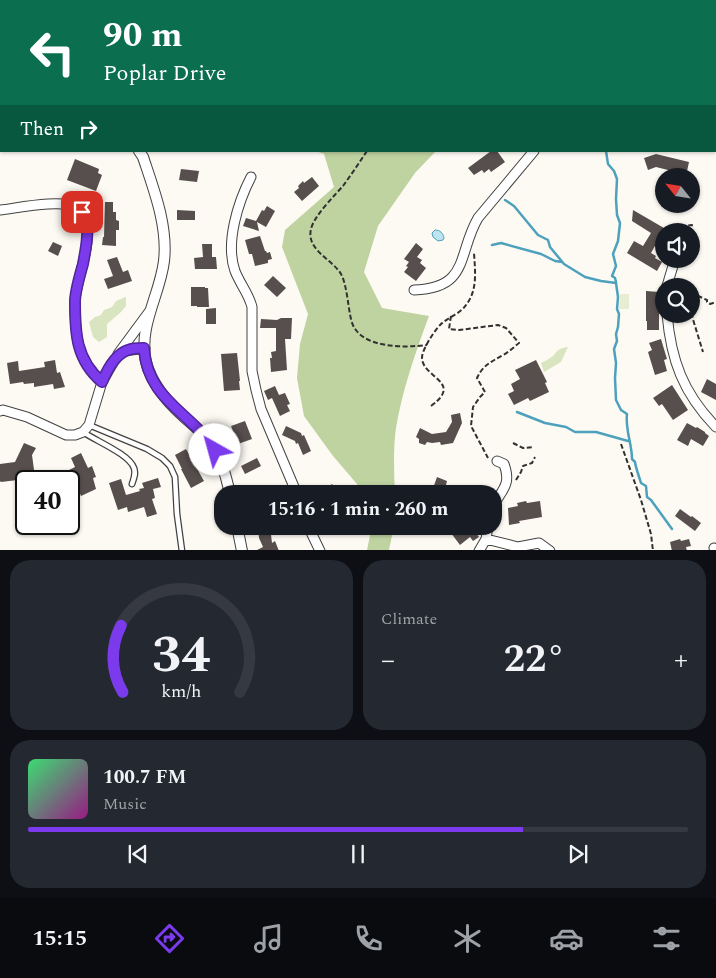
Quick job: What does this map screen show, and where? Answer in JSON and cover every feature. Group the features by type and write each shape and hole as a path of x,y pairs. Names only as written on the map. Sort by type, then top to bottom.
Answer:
{"street":[{"path":"414,290 444,284 455,274 461,265 472,230 478,218 533,152"},
{"path":"142,153 162,219 165,244 164,266 146,329 144,348 147,364 154,382 161,393 211,443 222,465 228,485"},
{"path":"252,177 245,190 238,211 231,254 235,272 250,298 252,307 252,366 257,397 293,485"},
{"path":"0,210 60,204 76,208 85,217 87,244 75,301 77,343 82,359 102,382"},
{"path":"0,412 3,410 27,417 66,435 75,435 86,429 102,382 151,307"},
{"path":"668,323 672,349 682,380 699,408 716,427"},
{"path":"114,361 125,351 144,348"},
{"path":"493,461 504,464 508,474 507,484 502,492"},
{"path":"239,535 242,550"},
{"path":"312,535 320,550"},
{"path":"479,550 487,535"},
{"path":"486,539 518,547 539,543 550,550"}],"lane":[{"path":"86,429 95,440 130,462 135,476 132,484"},
{"path":"86,429 147,449 162,458 170,466 175,477 177,514 182,550"}],"path":[{"path":"366,152 343,185 324,207 312,226 310,235 312,242 317,250 342,276 351,321 360,335 369,341 378,343 413,347 427,345"},
{"path":"431,406 440,400 444,391 439,379 428,371 422,360 424,351 441,324 466,307 472,296 475,284 473,248"},
{"path":"700,296 710,304 716,302"},
{"path":"451,316 450,329 459,330 498,325 506,328 519,343 494,359 481,370 477,378 485,392 473,406 471,426 493,461"},
{"path":"694,323 703,352"},
{"path":"513,443 522,448 534,447"},
{"path":"622,444 651,534 653,550"},
{"path":"514,483 523,466 532,463 535,457"}],"green space":[{"path":"319,152 435,152 415,173 378,226 364,272 382,308 429,316 410,371 396,428 394,444 395,485 357,485 333,456 304,416 297,378 300,344 308,314 282,247 285,230 334,187 324,154"},
{"path":"620,294 629,294 629,309 619,309"},
{"path":"126,297 126,306 107,324 107,337 99,342 93,337 89,322 101,315 104,310 112,307 116,301"},
{"path":"568,347 561,362 544,372 541,363 559,350"},
{"path":"370,535 392,535 389,550 367,550"}],"water":[{"path":"435,230 442,233 443,240 438,241 433,237 432,233"}],"building":[{"path":"490,152 498,152 505,162 491,172 489,169 484,173 482,170 474,175 468,168"},
{"path":"656,154 689,162 688,168 656,167 648,170 644,158"},
{"path":"75,159 99,169 98,173 102,175 96,191 67,180"},
{"path":"181,169 199,171 197,182 179,180"},
{"path":"312,177 319,186 302,201 294,192 303,181 304,183"},
{"path":"105,202 113,202 113,212 116,212 116,220 119,221 119,230 116,230 116,246 102,245"},
{"path":"267,206 275,211 266,227 257,222 259,231 243,226 246,218 256,221 262,210 264,211"},
{"path":"177,210 195,211 195,220 177,220"},
{"path":"633,210 655,223 655,246 651,253 655,255 655,268 659,268 657,271 627,253 634,241 643,246 651,233 632,221"},
{"path":"260,236 265,251 267,253 270,252 272,259 268,260 268,263 255,266 252,254 249,254 245,240"},
{"path":"53,242 62,246 58,256 48,251"},
{"path":"416,243 423,249 417,257 422,260 420,263 426,268 416,281 404,272 409,262 404,259"},
{"path":"202,244 212,244 212,257 216,257 217,269 195,269 194,258 203,257"},
{"path":"117,257 123,272 128,270 132,281 108,289 104,279 113,276 107,260"},
{"path":"273,276 286,288 277,297 264,285"},
{"path":"191,287 208,288 209,307 191,306"},
{"path":"646,291 655,292 655,323 659,323 659,330 647,330"},
{"path":"216,308 216,324 206,324 206,309"},
{"path":"292,318 291,339 285,339 287,370 271,372 271,352 276,351 276,328 260,328 261,319 277,320"},
{"path":"661,339 667,359 664,360 667,371 655,375 648,352 652,350 649,343"},
{"path":"237,353 240,390 224,391 221,354"},
{"path":"55,360 57,373 60,372 65,387 54,389 53,384 34,387 34,383 24,384 23,382 10,384 7,363 18,361 19,371 45,367 44,362"},
{"path":"536,360 547,382 545,383 549,392 530,401 528,398 514,405 508,394 514,391 511,384 520,379 515,370"},
{"path":"707,379 716,384 716,400 701,392"},
{"path":"672,385 688,410 673,420 662,404 659,406 653,398"},
{"path":"275,386 279,395 285,393 290,404 287,405 290,411 280,416 272,398 268,400 264,391"},
{"path":"460,413 462,423 453,443 441,445 440,442 427,442 425,445 419,443 419,439 416,437 420,428 432,434 446,432 452,422 451,415"},
{"path":"245,421 252,439 238,444 231,426"},
{"path":"687,423 697,427 709,436 703,446 691,439 688,446 677,440"},
{"path":"286,426 301,433 302,436 304,435 311,451 303,455 298,443 296,444 295,441 282,435"},
{"path":"24,443 36,448 32,455 34,470 15,470 15,480 1,482 0,464 15,462"},
{"path":"186,449 204,481 191,488 175,455"},
{"path":"81,453 88,468 92,466 96,477 93,478 96,489 81,496 80,470 69,470 75,467 71,458"},
{"path":"257,458 261,466 245,474 241,466"},
{"path":"437,477 447,481 446,485 434,485"},
{"path":"158,478 161,487 153,489 155,498 152,499 157,514 147,517 144,507 128,512 127,507 118,510 109,483 121,479 126,495 144,488 142,483"},
{"path":"526,501 527,503 540,501 542,517 519,521 520,523 509,525 508,508 518,506 517,503"},
{"path":"680,509 701,523 695,531 675,516"},
{"path":"259,535 271,535 272,543 275,541 279,550 257,550 263,547"},
{"path":"452,535 478,535 479,537 473,541 470,537 460,545"},
{"path":"689,539 691,546 686,547 687,550 672,550 670,542"}],"waterway":[{"path":"606,152 608,164 614,171 617,179 617,215 620,223 618,241 613,254 616,266 612,276 616,282"},
{"path":"505,200 514,206 538,235 548,240 550,247 564,264 585,277 616,283 617,309 619,314 616,334 617,341 614,349 616,400 621,410 627,414 632,459 635,462 641,483 646,486 647,497 672,529"},
{"path":"492,245 501,243 562,262"},
{"path":"517,412 545,423 566,427 575,432 596,432 628,441"}],"route":[{"path":"82,212 87,228 87,244 75,305 77,343 82,359 102,382 111,365 122,353 128,350 144,348 149,370 161,393 205,436 215,450"}]}
